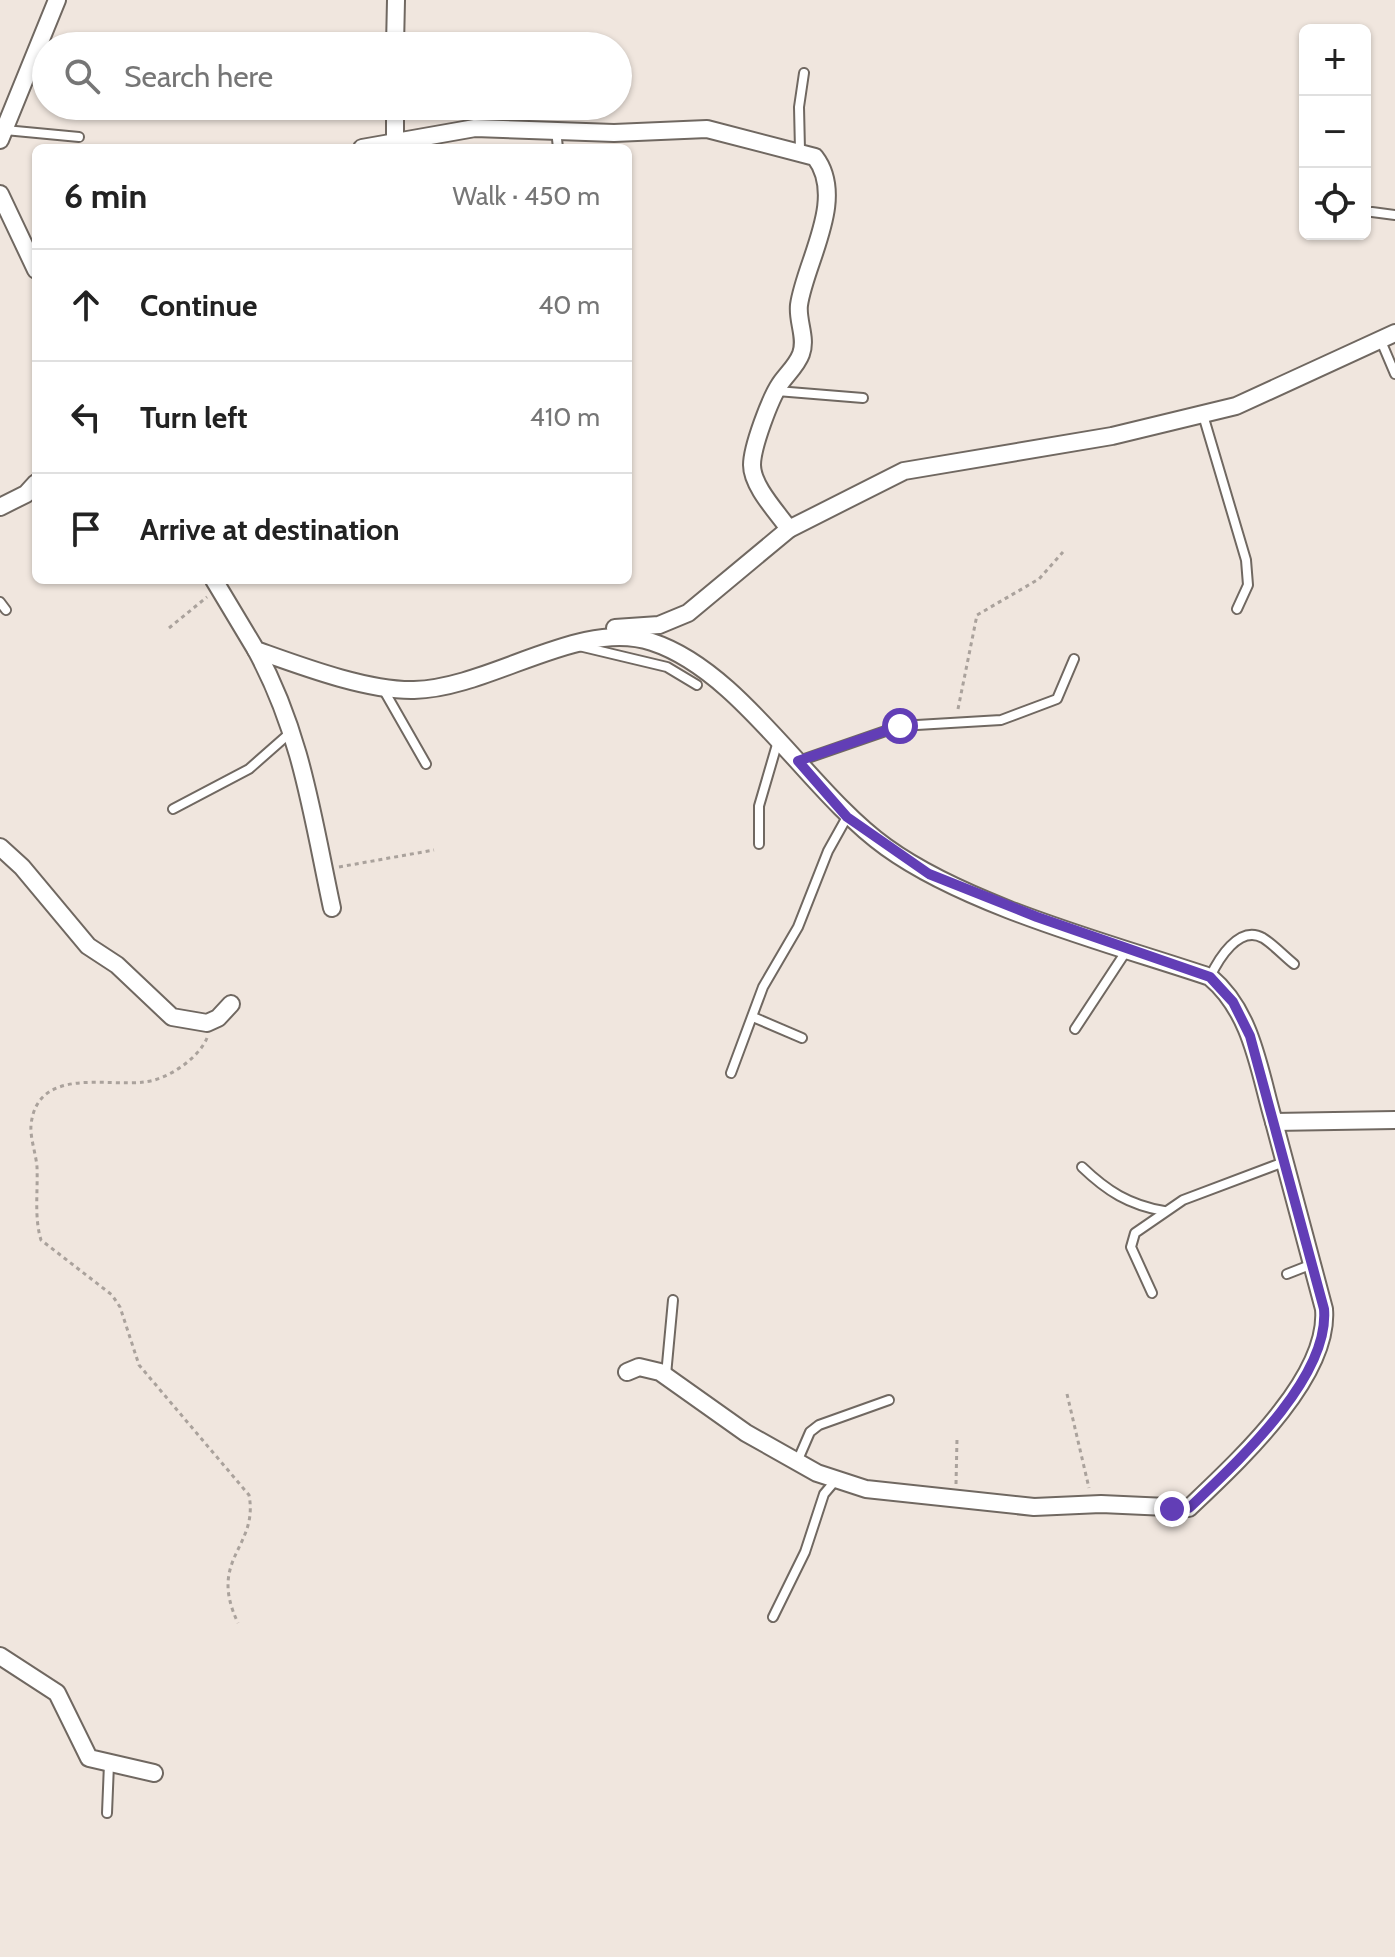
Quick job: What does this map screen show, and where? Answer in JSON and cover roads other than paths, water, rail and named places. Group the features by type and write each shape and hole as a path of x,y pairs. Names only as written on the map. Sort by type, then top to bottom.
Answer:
{"street":[{"path":"44,32 57,0"},
{"path":"395,32 396,0"},
{"path":"2,135 32,61"},
{"path":"395,120 395,140"},
{"path":"378,144 475,128 614,133 707,129 800,150 815,157 821,165 824,213 821,236 801,289 798,310 802,352 776,391 752,466 757,481 789,529"},
{"path":"0,194 32,262"},
{"path":"256,650 381,686 413,690 486,675 610,629 659,625 677,619 714,594 789,529 904,471 1031,452 1236,406 1388,337"},
{"path":"0,507 26,494 32,487"},
{"path":"220,584 256,650 292,732 307,777 332,908"},
{"path":"579,642 620,636 650,641 686,658 714,677 798,761 847,817 929,874 1210,977 1222,987 1243,1018 1324,1309 1325,1330 1315,1358 1269,1427 1189,1508 1093,1504 1034,1507 866,1489 835,1481 797,1462 746,1433 666,1376 639,1367 627,1372"},
{"path":"0,847 22,867 88,946 117,965 172,1017 207,1023 218,1018 231,1004"},
{"path":"1274,1122 1395,1120"},
{"path":"0,1656 57,1693 89,1758 154,1773"}],"lane":[{"path":"800,150 799,107 804,73"},
{"path":"556,129 558,144"},
{"path":"2,135 79,137"},
{"path":"1372,212 1395,215"},
{"path":"1388,337 1395,374"},
{"path":"776,391 863,398"},
{"path":"1203,415 1246,560 1248,585 1237,609"},
{"path":"0,602 6,610"},
{"path":"579,642 667,667 697,685"},
{"path":"798,761 900,726 955,720 1001,720 1057,699 1074,659"},
{"path":"381,686 426,764"},
{"path":"173,809 249,769 292,732"},
{"path":"759,844 759,806 778,741"},
{"path":"731,1073 763,987 798,927 828,851 847,817"},
{"path":"1210,977 1227,947 1254,936 1263,938 1294,964"},
{"path":"1075,1029 1127,949"},
{"path":"753,1017 802,1038"},
{"path":"1152,1293 1131,1247 1132,1238 1164,1211 1232,1179 1284,1162"},
{"path":"1082,1167 1118,1197 1134,1205 1164,1211"},
{"path":"1287,1274 1310,1265"},
{"path":"666,1376 673,1300"},
{"path":"797,1462 810,1432 819,1425 889,1400"},
{"path":"773,1617 805,1552 824,1494 835,1481"},
{"path":"107,1813 109,1764"}]}
